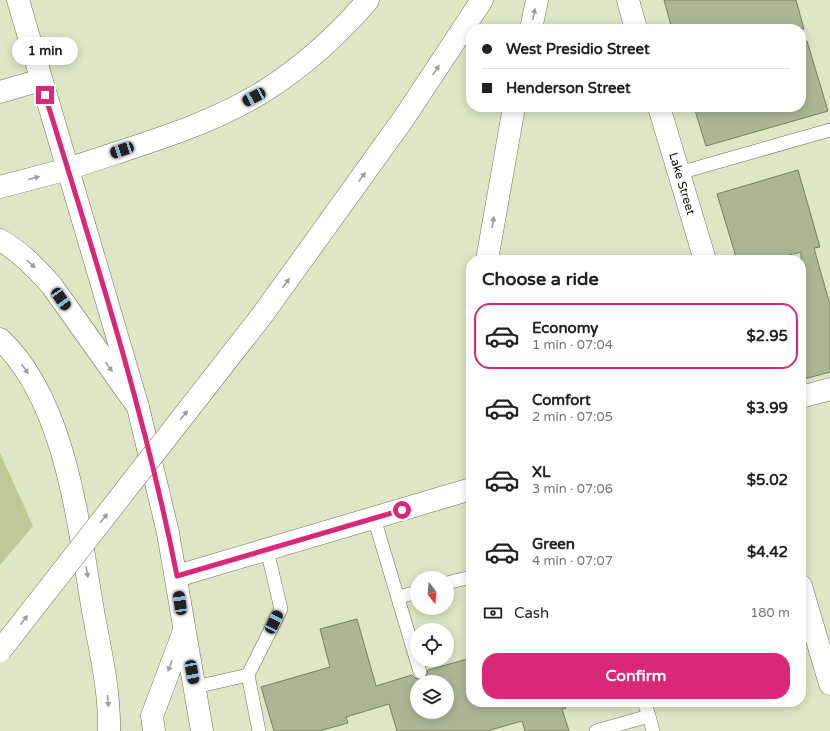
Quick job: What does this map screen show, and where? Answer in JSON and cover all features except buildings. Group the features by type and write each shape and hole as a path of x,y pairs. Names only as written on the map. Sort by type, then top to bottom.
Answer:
{"main road":[{"path":"18,0 138,407 177,576 184,630 202,731"},
{"path":"0,187 68,168 193,125 213,117 265,91 309,57 356,14 368,0"},
{"path":"466,24 482,0"},
{"path":"532,24 537,0"},
{"path":"628,0 635,24"},
{"path":"0,651 263,314 404,118 466,24"},
{"path":"0,92 41,80"},
{"path":"488,255 513,112"},
{"name":"Lake Street","path":"661,112 704,255"},
{"path":"0,240 15,250 40,272 52,286 138,407"},
{"path":"0,340 20,363 34,383 53,423 72,495 87,574 107,691 109,731"},
{"path":"806,396 830,389"},
{"path":"177,576 466,490"},
{"path":"806,603 830,684"},
{"path":"154,731 152,716 184,630"}],"lane":[{"path":"679,173 830,130"},
{"path":"374,518 399,597 420,672"},
{"path":"259,731 248,675 281,609 267,550"},
{"path":"454,581 466,578"},
{"path":"399,597 410,594"},
{"path":"195,687 248,675"},
{"path":"645,707 653,731"},
{"path":"596,731 648,716"}],"green space":[{"path":"0,453 33,526 0,565"}],"route":[{"path":"45,95 138,407 177,576 402,510"}]}
